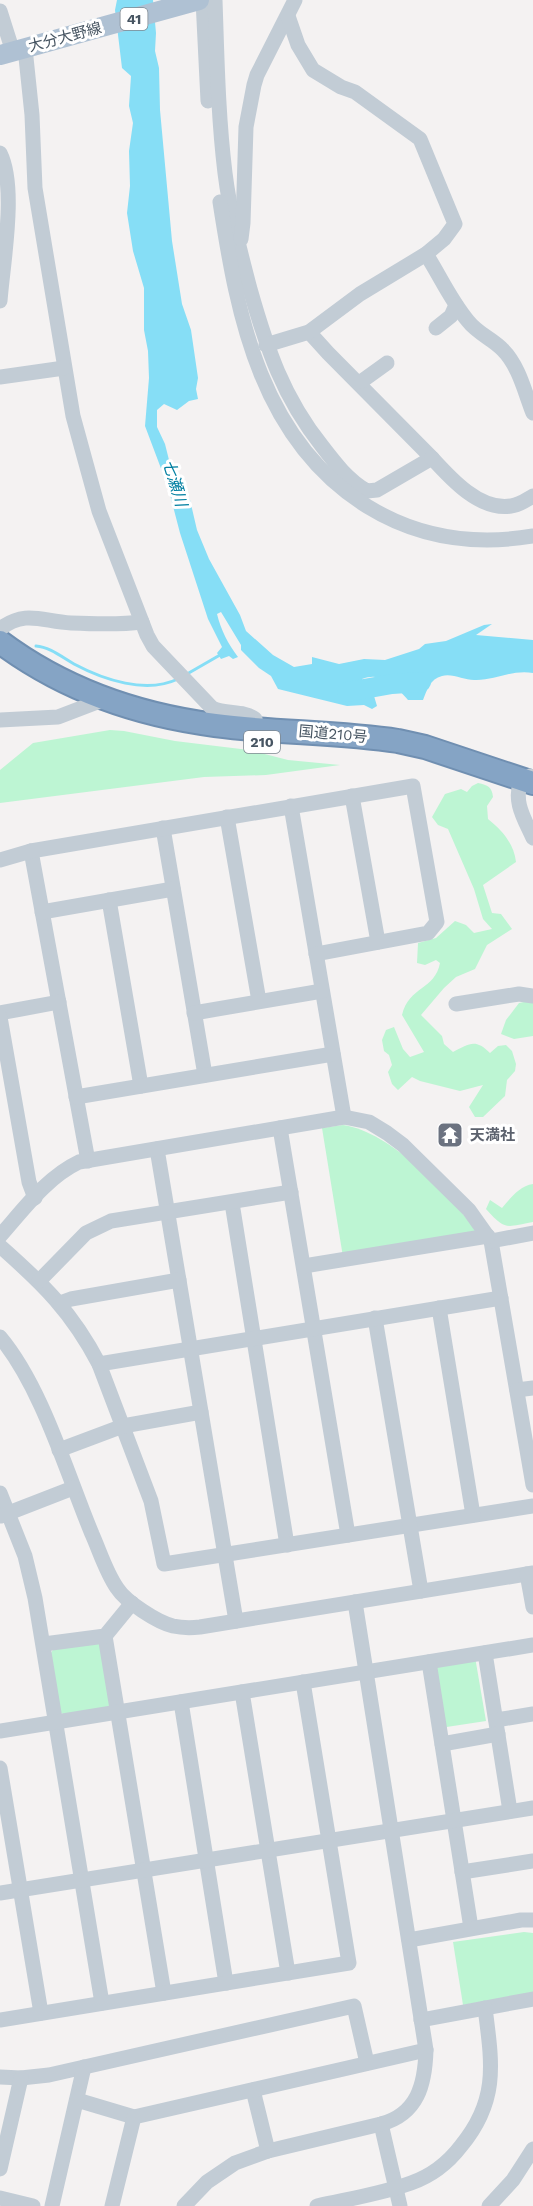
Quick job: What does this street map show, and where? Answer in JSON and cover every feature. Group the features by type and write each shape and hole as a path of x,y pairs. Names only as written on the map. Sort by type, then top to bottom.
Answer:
{"highway":[{"name":"国道210号","path":"0,642 96,703 147,726 194,736 399,756 527,785"},
{"name":"国道210号","path":"0,659 54,691 96,703 219,726 405,742 443,752 527,785"}],"main road":[{"name":"大分大野線","path":"13,52 201,0"}],"street":[{"path":"1,0 3,18 32,116 35,188 77,435 89,481 110,541 153,646 207,704 220,711 249,714 255,719 257,728"},
{"path":"201,0 215,173 224,226 245,327 261,375 283,416 309,455 334,482 360,502 392,520 428,534 458,539 487,541 533,536"},
{"path":"215,0 220,131 229,200 238,246 266,345 281,383 313,435 338,466 363,489 376,490 432,458"},
{"path":"238,246 243,223 248,116 257,75 295,0"},
{"path":"266,345 309,332 368,289 426,254 450,233 455,224 420,139 355,92 339,86 313,70 298,45 288,16"},
{"path":"0,153 7,172 8,192 0,301"},
{"path":"426,254 456,305 471,325 507,354 514,365 533,413"},
{"path":"436,328 450,316 456,305"},
{"path":"309,332 457,483 483,500 510,506 533,496"},
{"path":"362,381 387,363"},
{"path":"0,369 0,377 64,368"},
{"path":"0,629 17,619 31,617 71,623 142,622"},
{"path":"0,720 51,718 96,703"},
{"path":"527,785 519,807 533,838"},
{"path":"0,860 31,851 413,786 437,922 428,933 316,954"},
{"path":"352,796 378,942"},
{"path":"291,806 344,1117"},
{"path":"227,817 259,1001"},
{"path":"163,828 205,1075"},
{"path":"31,851 88,1161"},
{"path":"42,912 173,889"},
{"path":"109,900 141,1086"},
{"path":"194,1013 322,991"},
{"path":"456,1004 519,994 533,996"},
{"path":"35,1198 29,1182 0,1015 59,1002"},
{"path":"76,1097 333,1054"},
{"path":"0,1236 68,1167 79,1162 344,1117 369,1122 387,1133 470,1210 490,1238 523,1399 533,1485"},
{"path":"280,1128 348,1535"},
{"path":"157,1149 236,1621"},
{"path":"39,1281 75,1243 91,1230 111,1221 291,1192"},
{"path":"232,1203 287,1545"},
{"path":"304,1266 533,1233"},
{"path":"0,1246 60,1303 89,1345 99,1364 151,1500 164,1564 533,1506"},
{"path":"60,1303 71,1299 179,1280"},
{"path":"99,1364 501,1298"},
{"path":"438,1308 473,1515"},
{"path":"375,1318 421,1591"},
{"path":"0,1337 10,1348 27,1377 117,1590 132,1603 171,1626 200,1627 530,1573 533,1607"},
{"path":"523,1399 533,1388"},
{"path":"58,1450 123,1426 201,1412"},
{"path":"4,1515 73,1488"},
{"path":"0,1493 4,1515 30,1575 44,1644 102,2003"},
{"path":"184,2206 199,2189 225,2168 268,2151 381,2124 403,2114 416,2098 425,2075 426,2050 422,2020 355,1602"},
{"path":"44,1644 105,1635 132,1603"},
{"path":"105,1635 164,1993"},
{"path":"0,1731 533,1645"},
{"path":"485,1653 510,1811"},
{"path":"429,1662 471,1928"},
{"path":"0,2020 349,1963 303,1682"},
{"path":"242,1692 288,1973"},
{"path":"181,1702 226,1983"},
{"path":"442,1744 533,1714"},
{"path":"0,1768 41,2013"},
{"path":"0,1893 533,1808"},
{"path":"462,1872 533,1862"},
{"path":"409,1940 471,1928 533,1920"},
{"path":"422,2020 533,1998"},
{"path":"0,2077 21,2078 49,2075 354,2006 367,2063"},
{"path":"317,2206 396,2188 429,2174 447,2161 474,2130 482,2115 491,2079 490,2044 485,2008"},
{"path":"77,2100 134,2117 426,2050"},
{"path":"52,2206 84,2067"},
{"path":"0,2169 21,2078"},
{"path":"253,2090 268,2151"},
{"path":"129,2206 112,2204 134,2117"},
{"path":"381,2124 400,2206"},
{"path":"490,2206 531,2155"},
{"path":"0,2199 33,2206"}],"green space":[{"path":"110,730 249,750 288,760 340,765 266,775 204,777 0,803 0,770 33,743"},
{"path":"478,783 487,786 492,791 493,797 487,806 488,819 506,838 515,855 516,862 483,885 492,913 501,914 512,929 487,945 475,969 456,977 421,1015 442,1036 444,1044 453,1052 472,1044 480,1045 490,1053 498,1046 506,1045 512,1051 516,1064 515,1071 507,1080 505,1096 483,1117 475,1117 469,1107 483,1085 460,1091 412,1077 398,1090 392,1084 388,1072 392,1065 389,1055 384,1051 382,1040 386,1030 394,1027 403,1049 410,1057 424,1052 402,1015 410,998 433,978 440,963 436,960 425,965 417,963 418,943 436,938 455,921 466,925 474,933 492,929 483,919 474,889 448,829 438,825 432,817 445,794 461,789 467,792"},
{"path":"533,1000 533,1036 514,1039 501,1034 506,1020 519,1003"},
{"path":"343,1125 362,1130 380,1139 417,1166 450,1199 477,1231 343,1257 322,1128"},
{"path":"533,1184 533,1222 506,1226 486,1209 490,1200 502,1208 519,1190"},
{"path":"101,1642 111,1703 109,1708 63,1714 60,1712 51,1653 54,1648"},
{"path":"474,1651 486,1721 440,1728 428,1658"},
{"path":"524,1932 533,1933 533,1993 463,2005 453,1942"}],"water":[{"path":"117,0 153,0 155,51 159,68 160,110 172,241 182,304 191,330 198,378 196,389 198,399 189,401 177,410 164,404 157,410 157,427 165,444 170,464 179,476 190,500 197,530 209,559 240,615 246,631 273,655 294,667 312,664 312,657 339,664 364,659 385,660 419,649 425,644 446,641 484,625 492,624 476,635 533,640 533,673 525,672 482,680 442,676 432,682 423,700 408,700 388,681 369,677 362,679 364,685 371,686 377,706 372,709 364,705 347,706 278,689 271,676 259,668 241,650 241,645 221,612 217,614 221,626 238,657 233,659 229,656 221,659 217,653 222,647 208,619 180,533 168,487 145,426 149,378 148,351 144,330 144,288 133,251 127,213 130,186 129,151 133,123 129,106 131,76 122,68 115,10"}],"waterway":[{"path":"36,646 112,680 152,685 178,679"},
{"path":"187,674 220,655"},
{"name":"七瀬川","path":"347,692 392,684 421,682"}],"place":[{"name":"天満社","path":"450,1135"}]}
